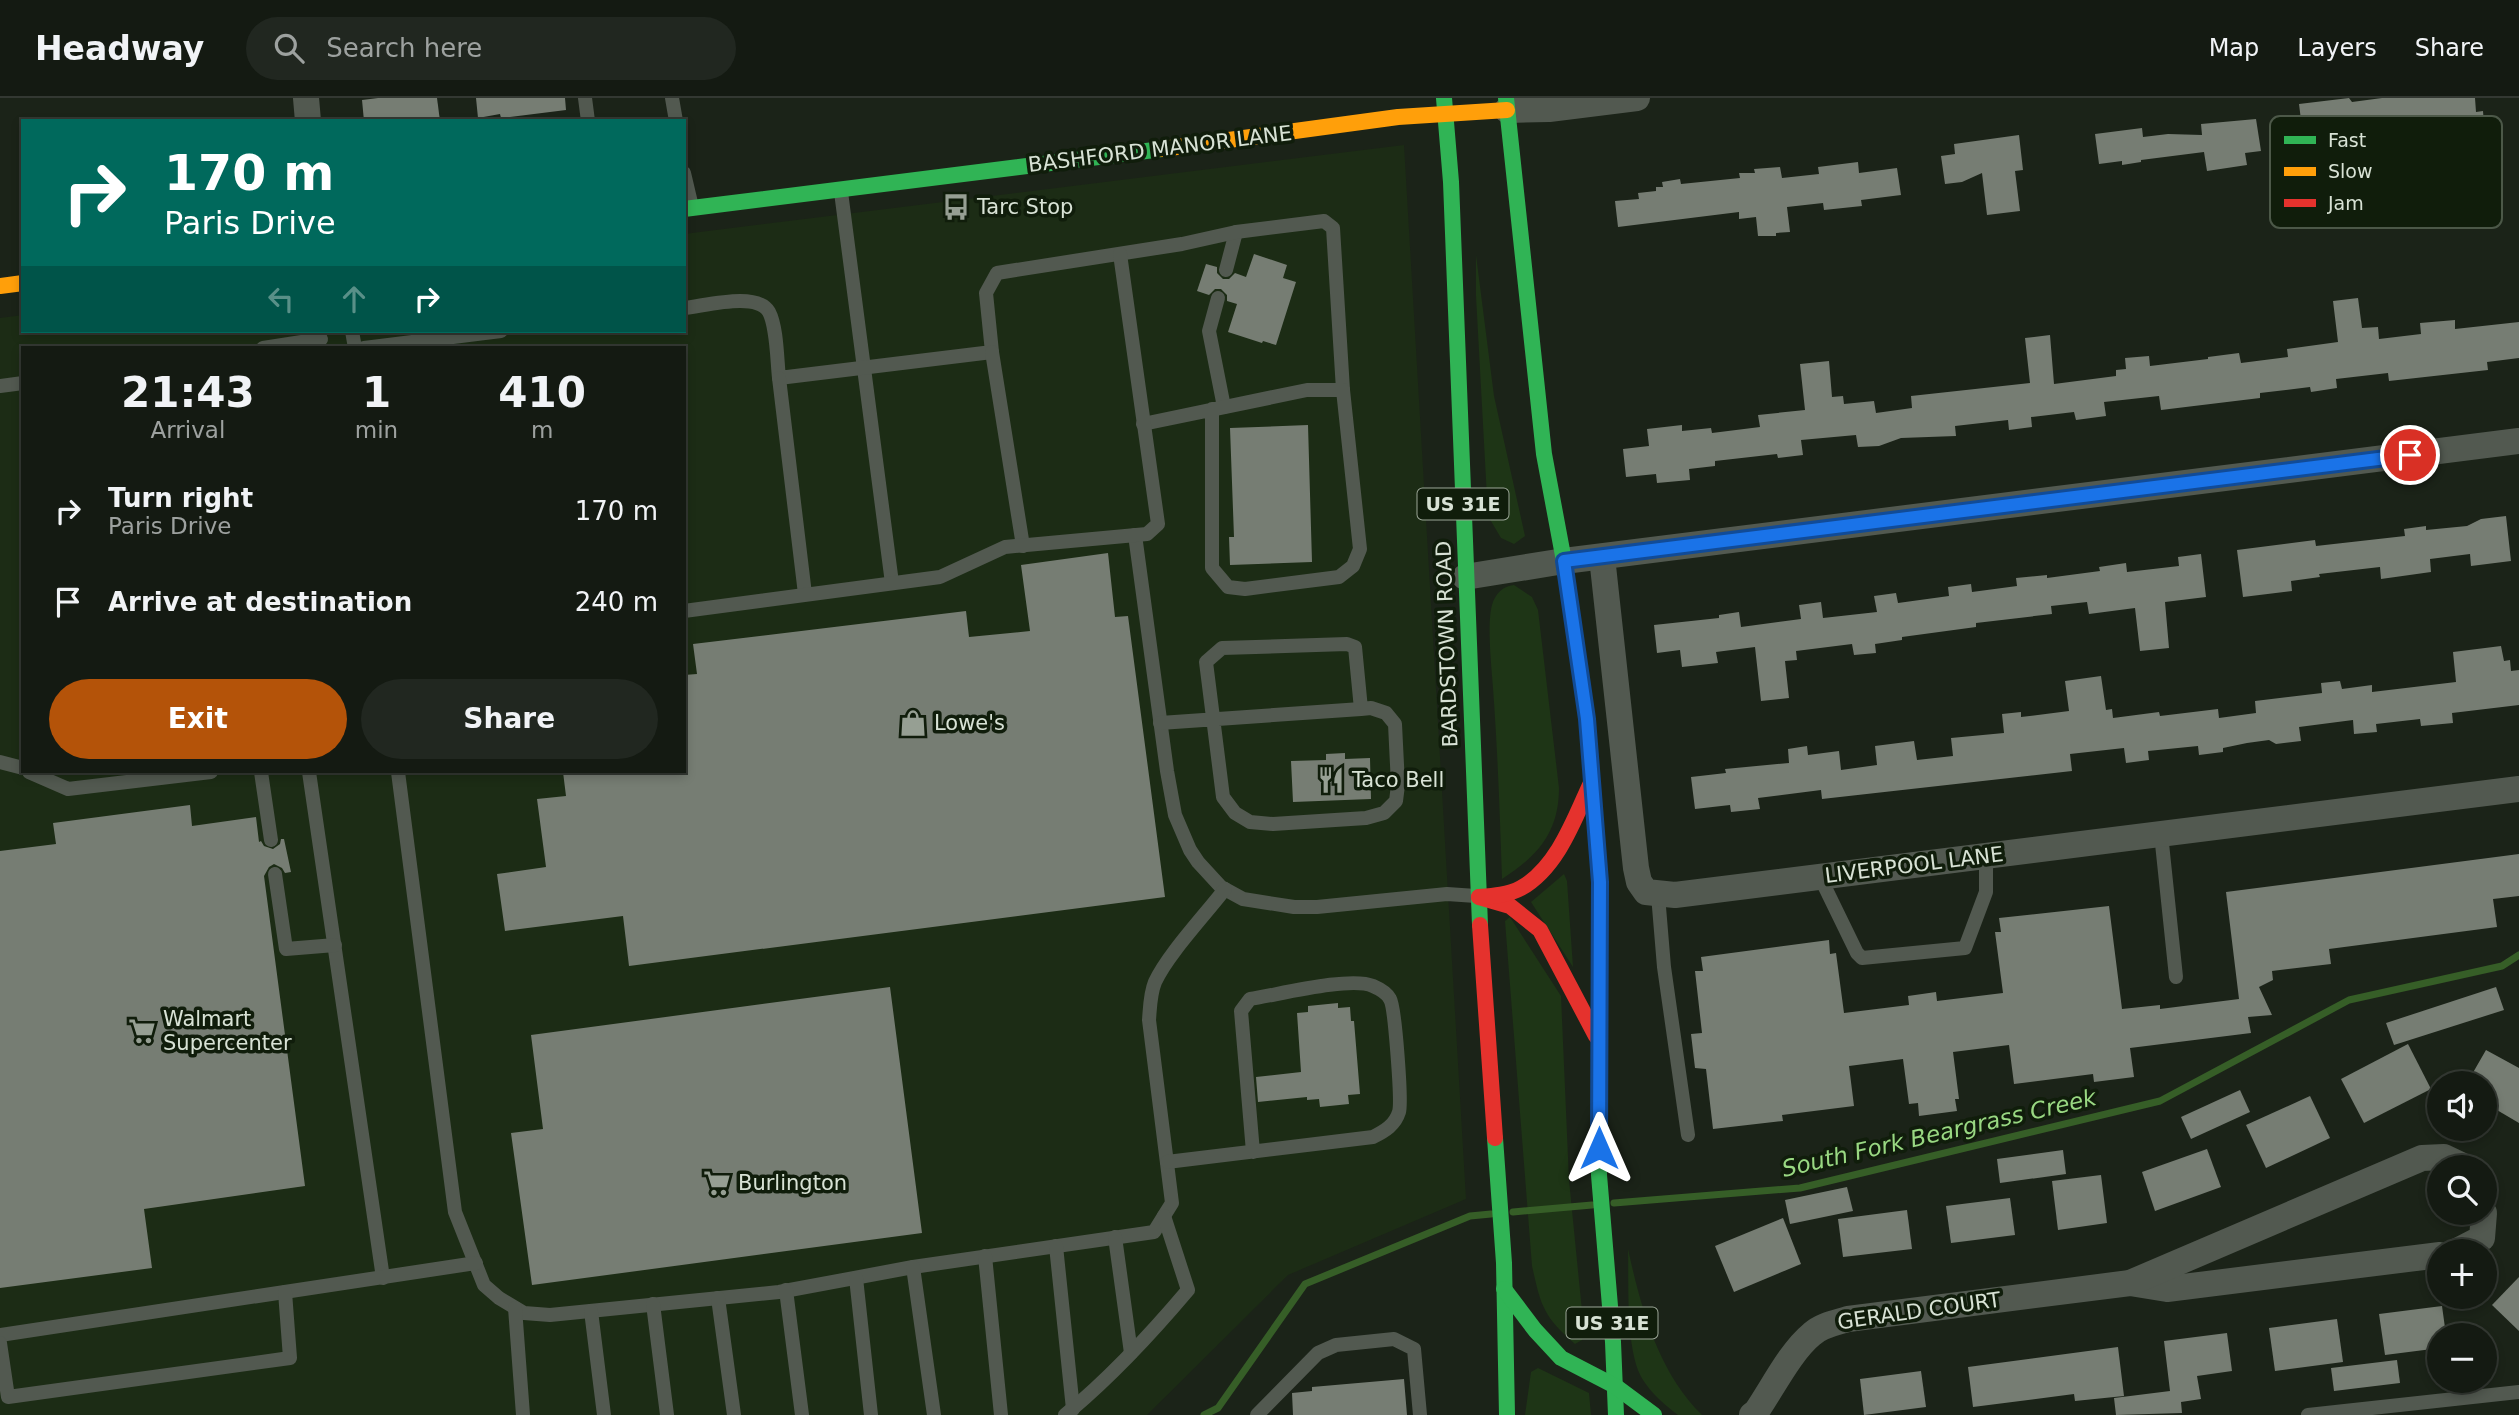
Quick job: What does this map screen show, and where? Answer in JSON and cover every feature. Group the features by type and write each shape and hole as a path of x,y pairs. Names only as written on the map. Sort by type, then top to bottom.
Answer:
{"main road":[{"name":"BASHFORD MANOR LANE","path":"688,209 1328,128 1398,117 1445,105 1506,104"},
{"name":"US 31E","path":"1506,104 1544,454 1564,561 1587,719 1600,882 1599,1175 1616,1415"},
{"name":"BARDSTOWN ROAD","path":"1445,105 1451,182 1479,897 1500,1188 1504,1289"},
{"path":"0,286 21,283"},
{"path":"1479,897 1508,894 1530,883 1563,844 1592,780"},
{"path":"1479,897 1510,906 1540,930 1599,1042"},
{"name":"US 31E","path":"1504,1289 1507,1415"},
{"path":"1504,1289 1535,1330 1561,1358 1615,1386 1654,1415"}],"street":[{"path":"306,98 308,119"},
{"name":"BASHFORD MANOR LANE","path":"1506,104 1549,109 1637,98"},
{"path":"1465,578 1564,561 2519,441"},
{"path":"1602,557 1636,868 1639,882 1646,892 1658,895"},
{"name":"LIVERPOOL LANE","path":"1658,895 2519,789"},
{"name":"GERALD COURT","path":"1752,1415 1802,1343 1827,1325 1848,1319 2130,1283 2427,1158"},
{"name":"GERALD COURT","path":"2130,1283 2167,1289 2427,1257"}],"lane":[{"path":"585,98 588,119"},
{"path":"672,98 676,119"},
{"path":"840,190 892,583"},
{"path":"686,191 688,209"},
{"path":"1023,546 992,352 986,293 997,272 1120,254 1236,232 1324,221 1334,228 1343,390 1360,548 1353,566 1339,577 1245,589 1228,587 1212,568 1218,408 1209,331 1218,298"},
{"path":"1226,270 1236,232"},
{"path":"686,611 940,577 1004,547 1147,534 1158,524 1120,254"},
{"path":"686,308 746,300 764,306 769,313 805,594"},
{"path":"396,346 427,344 490,333"},
{"path":"276,346 321,339"},
{"path":"779,378 992,352"},
{"path":"0,386 21,383"},
{"path":"1143,424 1307,390 1343,390"},
{"path":"1135,535 1175,815 1194,856 1225,889 1243,899 1294,908 1447,894 1479,897"},
{"path":"1160,723 1212,719 1361,709 1371,708 1386,713 1395,724 1398,785 1396,801 1384,813 1366,818 1273,824 1250,822 1235,813 1223,797 1212,719 1206,662 1222,649 1347,644 1355,648 1361,709"},
{"path":"0,762 21,767"},
{"path":"31,773 68,789 203,773"},
{"path":"261,773 271,840"},
{"path":"309,773 383,1278"},
{"path":"398,773 455,1212 484,1285 524,1313 550,1315 786,1290 913,1267 1154,1232 1172,1203 1149,1020 1150,999 1155,982 1176,951 1225,889"},
{"path":"2161,834 2176,977"},
{"path":"1820,877 1857,953 1862,958 1965,948 1986,892 1986,856"},
{"path":"275,874 286,949 335,945"},
{"path":"1658,895 1664,967 1688,1135"},
{"path":"1167,1162 1253,1152 1373,1137 1387,1130 1395,1122 1401,1099 1394,1009 1389,996 1364,983 1334,985 1250,999 1241,1010 1253,1152"},
{"path":"1069,1412 1154,1331 1188,1290 1164,1216"},
{"path":"1115,1237 1131,1353"},
{"path":"1056,1246 1069,1412"},
{"path":"985,1256 1001,1415"},
{"path":"0,1335 476,1264"},
{"path":"913,1267 934,1415"},
{"path":"856,1278 871,1415"},
{"path":"786,1290 802,1415"},
{"path":"0,1343 8,1397 290,1358 285,1292"},
{"path":"718,1297 734,1415"},
{"path":"653,1304 667,1415"},
{"path":"515,1308 523,1415"},
{"path":"590,1311 604,1415"},
{"path":"1257,1415 1318,1353 1336,1345 1394,1339 1414,1349 1420,1415"},
{"path":"2308,1415 2519,1392"}],"shaded area":[{"path":"1404,145 1466,1199 1288,1275 1147,1415 0,1415 0,318 21,315 21,333 686,333 686,234"},
{"path":"1476,255 1494,396 1525,536 1514,544 1501,538 1488,516"},
{"path":"1514,585 1532,597 1538,610 1559,788 1555,818 1544,841 1536,852 1502,879 1490,614 1495,597 1503,589"},
{"path":"1564,874 1567,881 1573,967 1531,902"},
{"path":"1510,917 1561,996 1569,1180 1584,1331 1582,1340 1575,1344 1556,1326 1545,1310 1532,1266 1505,921"},
{"path":"1628,1249 1653,1338 1674,1379 1702,1415 1678,1415 1650,1390 1637,1368 1629,1317"},
{"path":"1538,1368 1589,1393 1591,1415 1525,1415 1531,1372"}],"building":[{"path":"437,98 440,119 364,119 362,100"},
{"path":"476,98 565,98 566,110 478,118"},
{"path":"2349,98 2352,102 2382,98 2475,98 2476,112 2483,111 2483,116 2300,116 2299,104"},
{"path":"2256,119 2261,151 2245,153 2247,165 2207,171 2204,152 2122,165 2122,161 2099,164 2095,134 2142,128 2143,137 2168,134 2202,135 2201,124"},
{"path":"2019,135 2023,170 2015,171 2020,211 1987,215 1982,173 1962,182 1945,184 1941,156 1955,154 1954,144"},
{"path":"1858,162 1859,173 1897,168 1901,195 1861,200 1862,206 1824,210 1823,203 1787,207 1790,232 1776,233 1776,236 1758,236 1756,217 1739,219 1739,212 1618,227 1615,201 1639,199 1638,193 1656,191 1656,187 1663,187 1662,182 1680,179 1681,184 1740,178 1739,173 1755,173 1754,169 1780,167 1782,178 1819,174 1818,167"},
{"path":"1254,254 1287,265 1283,278 1296,282 1276,345 1228,332 1237,304 1227,301 1227,295 1221,289 1215,289 1209,295 1197,291 1206,264 1217,267 1217,273 1223,279 1229,279 1235,273 1246,277"},
{"path":"2358,298 2362,328 2378,327 2379,339 2421,334 2420,323 2455,320 2455,329 2519,322 2519,358 2487,362 2488,370 2389,381 2388,373 2336,379 2337,388 2311,392 2310,387 2260,393 2260,398 2161,410 2159,396 2104,402 2106,416 2076,420 2074,412 2031,417 2032,427 2009,430 2008,420 1955,426 1956,436 1901,438 1879,446 1858,447 1856,435 1801,440 1803,455 1778,458 1777,454 1715,461 1715,466 1689,469 1690,480 1657,483 1656,474 1626,477 1623,449 1649,446 1647,429 1682,425 1682,431 1711,428 1712,433 1760,427 1758,415 1805,410 1800,364 1829,361 1832,397 1843,396 1844,404 1874,401 1876,413 1912,408 1911,396 2030,383 2025,338 2050,335 2054,384 2116,376 2116,370 2126,369 2125,358 2149,356 2150,366 2239,353 2241,363 2288,357 2287,349 2338,342 2333,301"},
{"path":"1308,425 1312,562 1230,565 1229,537 1234,537 1230,428"},
{"path":"2506,516 2511,561 2471,566 2470,554 2430,559 2431,572 2381,579 2380,567 2319,574 2320,577 2291,581 2292,591 2243,597 2237,550 2315,540 2316,546 2405,536 2404,529 2467,526 2481,519"},
{"name":"Lowe's","path":"1108,553 1115,617 1128,616 1165,897 629,966 623,916 505,931 497,874 546,867 537,799 566,796 563,773 686,773 686,675 697,674 693,644 966,611 969,637 1030,631 1021,565"},
{"path":"2201,554 2206,597 2165,602 2169,648 2140,651 2135,608 2089,614 2087,602 2051,606 2052,614 1976,623 1976,627 1902,637 1902,640 1875,644 1876,653 1854,655 1852,644 1796,651 1797,660 1785,661 1789,698 1761,701 1755,647 1716,652 1718,663 1682,667 1680,650 1657,653 1654,625 1719,618 1719,615 1739,612 1741,627 1801,619 1799,605 1821,602 1823,618 1877,612 1874,596 1896,593 1898,603 1949,596 1948,587 1971,584 1972,592 2017,586 2016,578 2047,575 2047,578 2100,571 2099,567 2126,563 2127,572 2179,566 2178,557"},
{"path":"2501,646 2504,661 2510,660 2511,671 2519,670 2519,705 2452,713 2453,723 2421,726 2420,719 2376,724 2377,732 2354,734 2353,720 2299,727 2301,741 2276,744 2269,740 2247,743 2223,748 2223,752 2199,755 2198,746 2148,751 2149,760 2126,763 2124,748 2070,754 2072,771 1822,799 1821,790 1758,798 1760,809 1731,812 1730,805 1695,809 1691,777 1726,773 1725,769 1789,763 1788,749 1807,746 1808,755 1839,751 1841,770 1877,765 1875,746 1914,741 1917,760 1953,756 1951,738 2004,733 2002,714 2021,712 2021,717 2069,711 2065,681 2101,676 2106,710 2112,709 2113,718 2218,709 2219,718 2256,713 2255,701 2322,693 2321,683 2340,681 2342,689 2372,685 2372,692 2456,682 2453,652"},
{"name":"Taco Bell","path":"1345,753 1345,759 1370,758 1371,799 1293,802 1291,761 1326,760 1326,754"},
{"name":"Walmart Supercenter","path":"190,805 192,826 256,817 259,842 264,846 273,849 284,839 291,872 285,873 274,864 264,876 305,1186 144,1209 152,1268 0,1288 0,851 56,844 53,823"},
{"path":"2519,854 2519,896 2493,899 2497,927 2329,949 2331,964 2272,971 2273,980 2259,987 2272,1015 2248,1017 2251,1033 2130,1048 2134,1077 2094,1082 2093,1074 2014,1084 2009,1045 1953,1052 1959,1099 1955,1099 1957,1111 1919,1116 1918,1103 1909,1104 1903,1059 1849,1066 1854,1106 1782,1115 1783,1121 1713,1129 1706,1069 1695,1068 1691,1034 1702,1033 1695,971 1703,971 1701,957 1829,940 1830,954 1836,953 1844,1013 1909,1005 1908,996 1936,992 1937,1001 2003,993 1995,932 2001,932 1999,918 2109,906 2122,1009 2160,1005 2160,1009 2239,999 2226,892"},
{"name":"Burlington","path":"890,987 922,1233 532,1285 511,1133 543,1129 531,1035"},
{"path":"2496,987 2504,1010 2394,1045 2386,1023"},
{"path":"1338,1003 1338,1008 1350,1007 1351,1021 1354,1021 1360,1094 1348,1095 1349,1104 1320,1107 1319,1099 1307,1100 1307,1097 1258,1102 1256,1077 1301,1072 1297,1013 1308,1012 1308,1006"},
{"path":"2408,1044 2427,1081 2427,1091 2364,1123 2341,1079"},
{"path":"2486,1050 2519,1068 2519,1123 2497,1110 2497,1071 2474,1071"},
{"path":"2240,1090 2250,1112 2191,1139 2181,1117"},
{"path":"2310,1096 2330,1138 2266,1168 2246,1125"},
{"path":"2207,1149 2221,1187 2155,1211 2142,1172"},
{"path":"2063,1150 2066,1174 2000,1183 1997,1159"},
{"path":"2101,1175 2107,1223 2058,1230 2052,1181"},
{"path":"1847,1187 1853,1211 1790,1224 1785,1200"},
{"path":"2010,1198 2015,1235 1951,1243 1946,1206"},
{"path":"1907,1210 1912,1249 1843,1257 1838,1219"},
{"path":"1783,1218 1801,1264 1734,1292 1715,1246"},
{"path":"2519,1277 2519,1331 2496,1309 2497,1300"},
{"path":"2427,1308 2442,1309 2444,1323 2427,1323 2427,1350 2385,1355 2379,1314"},
{"path":"2337,1319 2343,1362 2275,1371 2269,1328"},
{"path":"2227,1333 2232,1371 2197,1376 2201,1399 2181,1402 2182,1413 2116,1415 2114,1398 2170,1391 2164,1341"},
{"path":"2118,1347 2124,1396 2075,1401 2074,1394 1973,1407 1968,1367"},
{"path":"2397,1360 2400,1383 2334,1391 2331,1368"},
{"path":"1921,1371 1926,1407 1864,1415 1860,1379"},
{"path":"1404,1379 1407,1415 1293,1415 1292,1393 1312,1391 1312,1387"}],"waterway":[{"name":"South Fork Beargrass Creek","path":"1614,1203 1800,1188 2160,1101 2349,1000 2502,966 2519,955"},
{"name":"South Fork Beargrass Creek","path":"1513,1212 1592,1205"},
{"name":"South Fork Beargrass Creek","path":"1204,1415 1218,1408 1305,1284 1470,1216 1491,1214"}],"traffic: fast":[{"path":"1444,98 1451,182 1480,925"},
{"path":"1506,98 1544,454 1564,561 1587,719 1595,820"},
{"path":"686,209 1162,149"},
{"path":"1600,1028 1599,1175 1613,1342 1616,1415"},
{"path":"1495,1138 1504,1263 1507,1415"},
{"path":"1504,1289 1535,1330 1561,1358 1615,1386 1654,1415"}],"traffic: slow":[{"path":"1162,149 1398,117 1507,110"},
{"path":"0,286 21,283"}],"traffic: jam":[{"path":"1479,897 1501,895 1521,888 1545,868 1571,828 1590,785"},
{"path":"1595,820 1600,882 1600,1028"},
{"path":"1479,897 1510,906 1540,930 1596,1036"},
{"path":"1480,925 1495,1138"}],"place":[{"name":"Tarc Stop","path":"956,207"},
{"name":"Lowe's","path":"913,723"},
{"name":"Taco Bell","path":"1331,780"},
{"name":"Walmart Supercenter","path":"142,1031"},
{"name":"Burlington","path":"717,1183"}],"route":[{"path":"1599,1148 1600,882 1587,719 1564,561 2410,455"}]}
